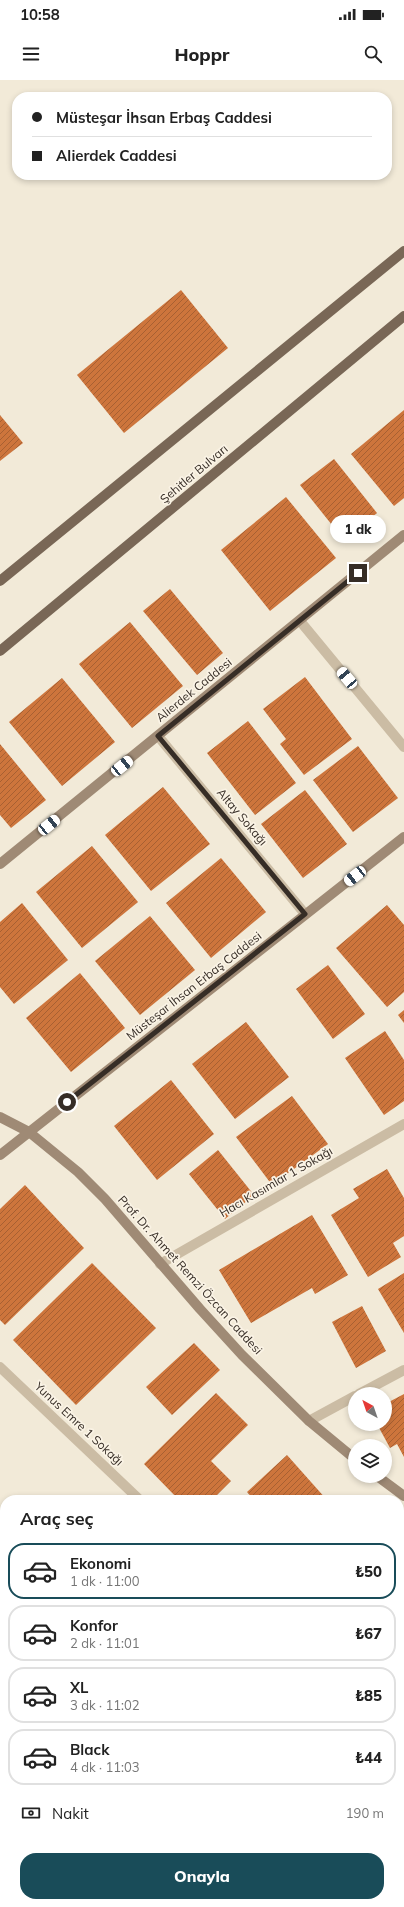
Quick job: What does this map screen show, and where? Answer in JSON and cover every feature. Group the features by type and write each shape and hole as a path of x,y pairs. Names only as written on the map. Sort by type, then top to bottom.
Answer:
{"main road":[{"path":"0,581 404,251"},
{"name":"Şehitler Bulvarı","path":"0,651 404,316"}],"street":[{"name":"Alierdek Caddesi","path":"0,864 404,535"},
{"path":"300,621 404,747"},
{"name":"Altay Sokağı","path":"158,736 305,914"},
{"name":"Müsteşar İhsan Erbaş Caddesi","path":"0,1155 404,837"},
{"name":"Prof. Dr. Ahmet Remzi Özcan Caddesi","path":"0,1117 29,1132 78,1172 105,1199 160,1264 242,1355 309,1421 348,1453"},
{"name":"Hacı Kasımlar 1 Sokağı","path":"160,1264 404,1124"},
{"name":"Yunus Emre 1 Sokağı","path":"0,1367 135,1495"},
{"path":"372,1387 404,1370"},
{"path":"309,1421 348,1400"},
{"path":"386,1483 403,1495"}],"building":[{"path":"181,290 228,348 124,433 77,375"},
{"path":"404,410 404,498 394,506 351,454"},
{"path":"0,415 23,443 0,461"},
{"path":"334,459 377,513 344,540 300,485"},
{"path":"286,497 336,558 270,611 221,550"},
{"path":"170,589 223,653 197,675 143,611"},
{"path":"130,622 183,686 132,728 79,664"},
{"path":"305,677 352,739 304,775 280,744 286,739 263,709"},
{"path":"62,678 115,742 62,786 9,722"},
{"path":"248,721 296,783 255,815 207,753"},
{"path":"0,744 46,800 11,828 0,815"},
{"path":"358,746 398,798 353,832 313,780"},
{"path":"163,787 210,844 151,891 105,835"},
{"path":"305,790 347,844 303,878 261,824"},
{"path":"92,846 138,902 82,948 36,892"},
{"path":"221,858 266,912 211,958 166,903"},
{"path":"22,903 68,960 14,1004 0,987 0,922"},
{"path":"387,905 404,925 404,992 387,1007 336,948"},
{"path":"150,916 195,970 140,1015 95,961"},
{"path":"328,965 365,1014 333,1039 296,989"},
{"path":"80,973 125,1028 71,1072 26,1018"},
{"path":"404,1010 404,1023 398,1015"},
{"path":"246,1022 289,1077 235,1119 192,1064"},
{"path":"385,1031 404,1060 404,1101 384,1115 345,1058"},
{"path":"171,1080 214,1134 157,1180 114,1126"},
{"path":"292,1096 328,1144 272,1185 236,1137"},
{"path":"218,1150 254,1195 225,1219 189,1174"},
{"path":"387,1169 404,1198 404,1236 393,1243 401,1257 368,1277 331,1215 359,1198 353,1189"},
{"path":"25,1185 84,1248 5,1325 0,1320 0,1209"},
{"path":"312,1215 348,1275 315,1294 312,1288 251,1323 219,1270"},
{"path":"92,1263 156,1328 76,1405 13,1340"},
{"path":"404,1273 404,1333 378,1289"},
{"path":"362,1306 386,1351 356,1368 332,1322"},
{"path":"194,1343 220,1370 172,1415 146,1387"},
{"path":"216,1393 248,1425 211,1461 231,1481 217,1495 174,1495 144,1464"},
{"path":"404,1394 404,1457 397,1444 392,1447 392,1439 385,1439 381,1431 392,1431 392,1400"},
{"path":"287,1455 323,1495 250,1495 247,1492"}],"route":[{"path":"67,1102 305,914 158,736 358,573"}]}
